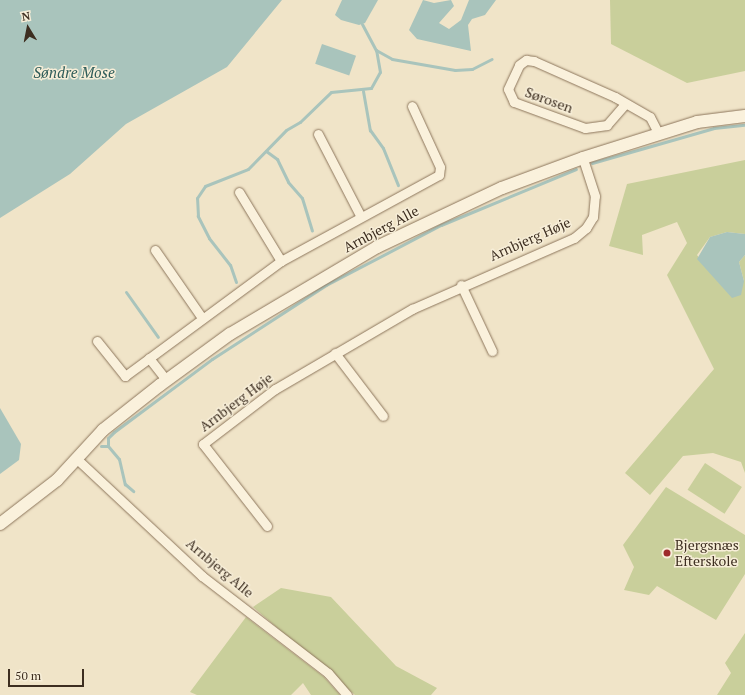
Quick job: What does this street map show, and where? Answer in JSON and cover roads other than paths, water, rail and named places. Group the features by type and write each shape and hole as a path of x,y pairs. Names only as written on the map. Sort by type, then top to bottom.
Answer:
{"street":[{"name":"Sørosen","path":"625,104 607,125 585,128 514,102 508,89 519,65 526,60 625,104 650,117 658,133"},
{"path":"97,341 125,376 281,261 439,175 440,167 412,106"},
{"name":"Arnbjerg Alle","path":"0,524 78,460 103,430 166,380 230,334 377,246 502,188 582,158 696,122 745,116"},
{"path":"318,134 361,217"},
{"name":"Arnbjerg Høje","path":"267,526 203,444 275,389 335,353 461,286 574,238 586,228 593,217 595,196 582,158"},
{"path":"239,192 281,261"},
{"path":"155,250 202,318"},
{"path":"461,286 492,351"},
{"path":"335,353 383,416"},
{"path":"149,358 166,380"},
{"name":"Arnbjerg Alle","path":"78,460 202,576 328,673 347,695"}],"water":[{"name":"Søndre Mose","path":"0,0 282,0 227,67 126,124 70,174 0,218"},
{"path":"342,0 378,0 365,23 359,25 341,20 335,15"},
{"path":"423,0 434,3 451,0 454,6 439,23 449,29 461,20 469,0 496,0 485,15 472,19 468,25 471,51 417,39 409,30"},
{"path":"322,44 356,56 349,76 315,64"},
{"path":"727,232 745,234 745,255 739,262 744,281 741,295 732,298 697,259 710,237"},
{"path":"0,408 21,444 19,460 0,474"}],"waterway":[{"path":"362,24 376,50 392,59 455,70 472,69 492,59"},
{"path":"236,282 230,265 209,238 198,216 197,198 205,186 248,169 286,130 300,122 331,92 371,88 380,72 376,50"},
{"path":"363,91 370,130 383,148 398,185"},
{"path":"592,163 714,128 745,125"},
{"path":"266,151 277,159 288,182 302,198 312,231"},
{"path":"101,446 108,446 108,438 114,432 212,359 326,285 441,225 576,169"},
{"path":"126,292 158,337"},
{"path":"108,446 119,459 125,484 133,491"}],"place":[{"name":"Bjergsnæs Efterskole","path":"667,553"}]}
